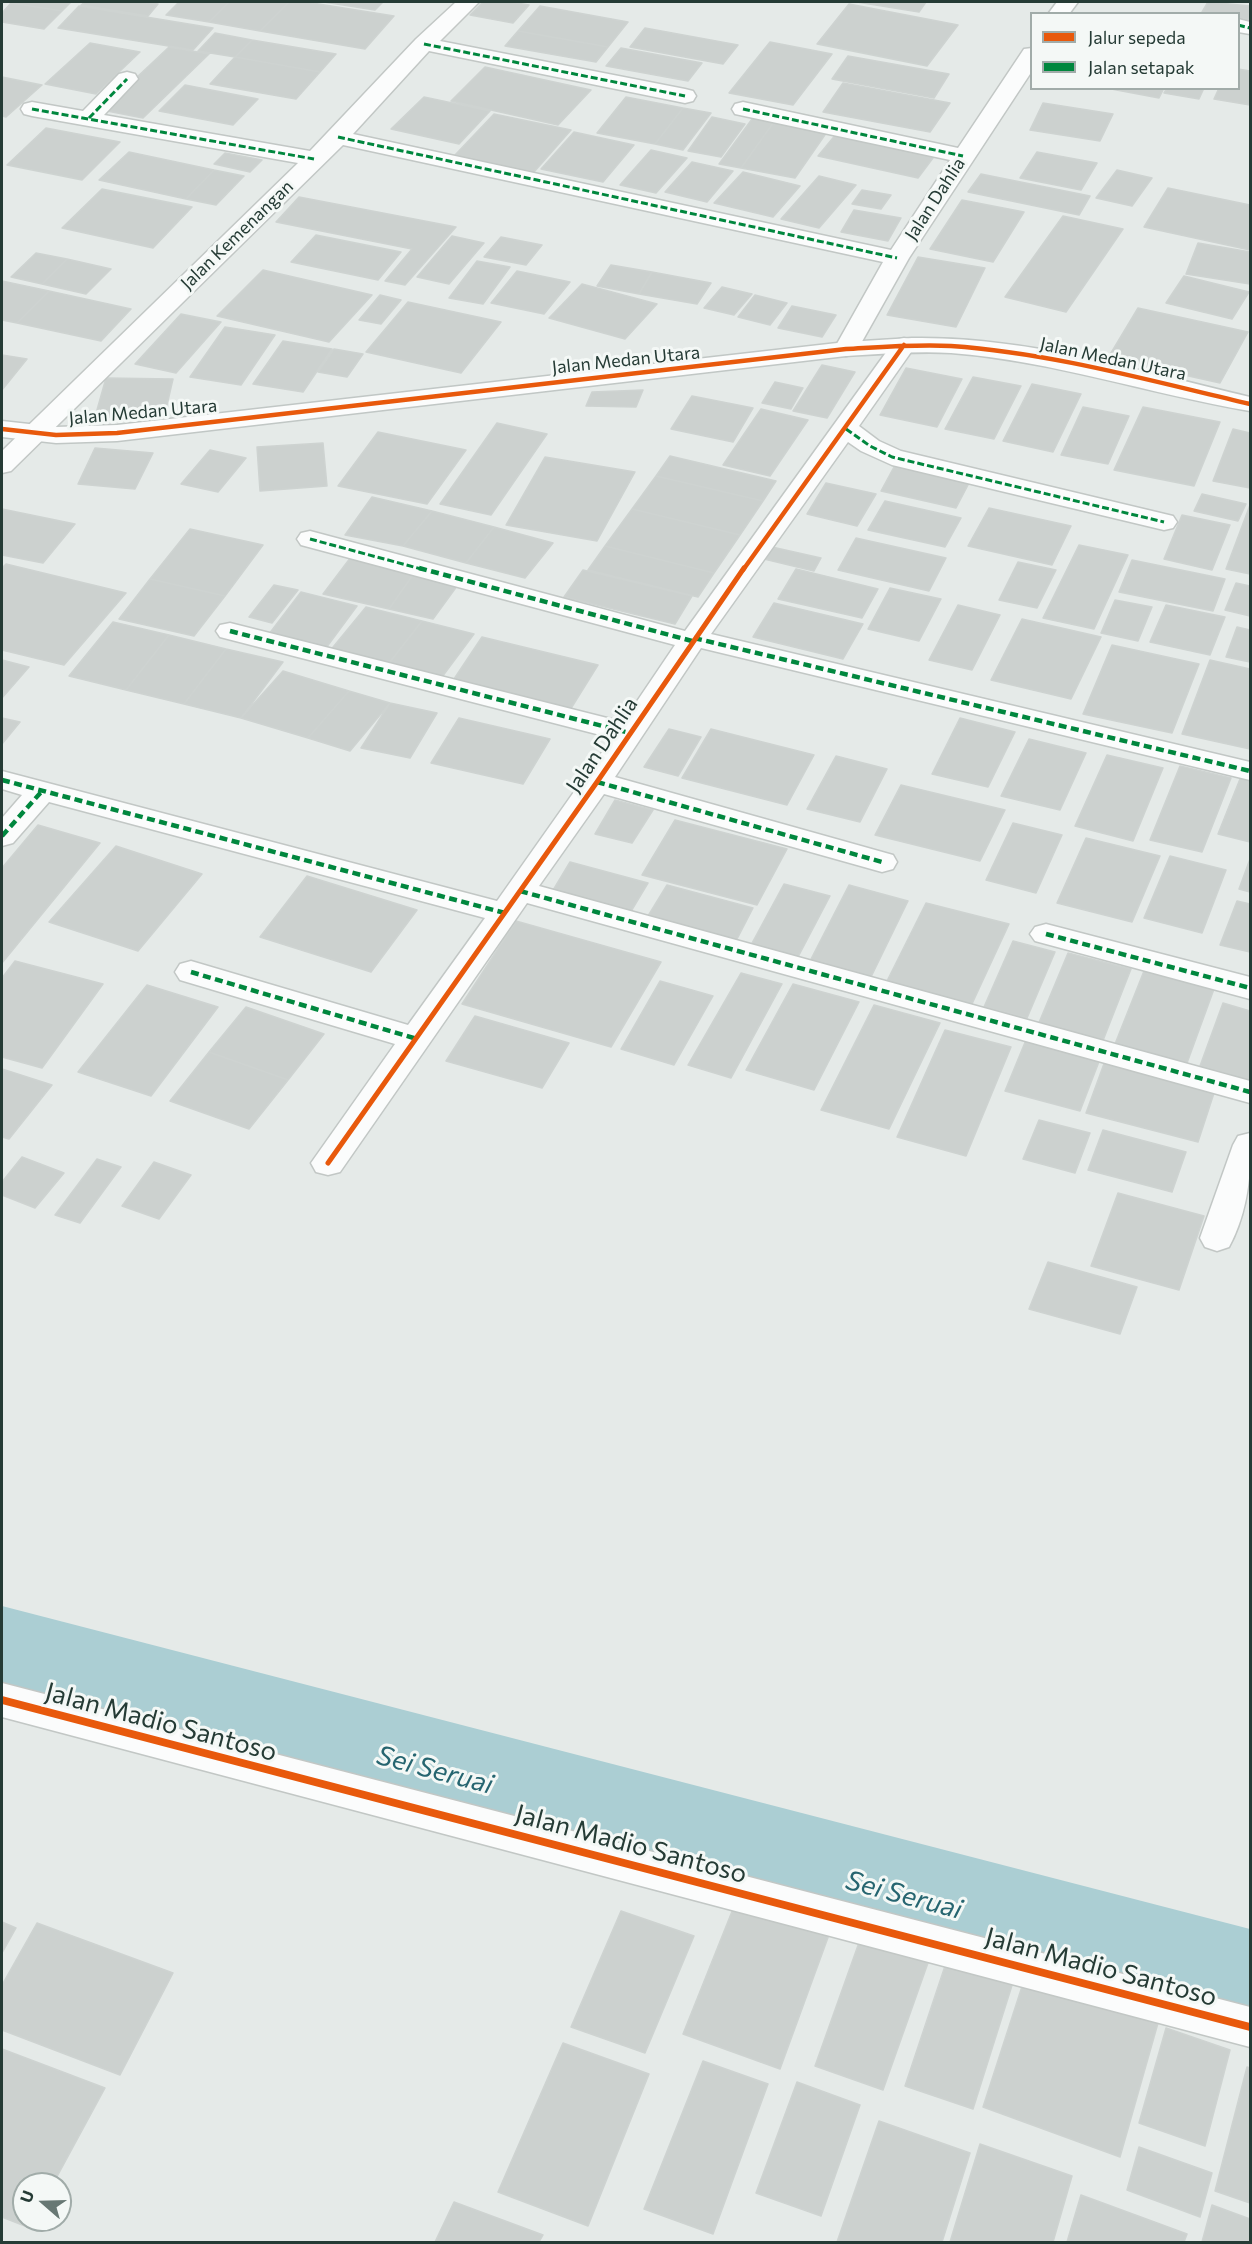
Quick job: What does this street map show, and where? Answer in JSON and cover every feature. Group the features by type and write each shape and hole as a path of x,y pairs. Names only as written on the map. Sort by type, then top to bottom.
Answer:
{"street":[{"name":"Jalan Kemenangan","path":"2,465 338,137 424,44 468,2"},
{"path":"424,44 685,96"},
{"name":"Jalan Dahlia","path":"846,349 897,258 1030,57"},
{"path":"89,118 128,79"},
{"path":"32,110 89,118 314,159"},
{"path":"743,110 963,156"},
{"path":"338,137 897,258"},
{"name":"Jalan Dahlia","path":"328,1163 597,782 693,640 904,345"},
{"name":"Jalan Medan Utara","path":"2,429 85,435 117,433 846,349 904,345 1000,351 1251,404"},
{"path":"846,429 870,446 892,457 1164,522"},
{"path":"310,539 693,640 1251,771"},
{"path":"230,631 630,733"},
{"path":"2,780 513,902 1251,1092"},
{"path":"597,782 882,862"},
{"path":"2,836 42,791"},
{"path":"1046,934 1251,988"},
{"path":"191,972 417,1039"},
{"path":"1217,1238 1251,1145"},
{"name":"Jalan Madio Santoso","path":"2,1700 1251,2027"}],"building":[{"path":"71,2 62,11 11,3"},
{"path":"85,2 158,4 148,16 81,5"},
{"path":"179,2 229,2 209,22 166,15"},
{"path":"229,2 289,2 260,31 209,22"},
{"path":"289,2 306,2 394,16 365,49 260,31"},
{"path":"324,2 383,2 375,10"},
{"path":"483,2 511,2 529,5 513,23 470,15"},
{"path":"857,2 926,2 919,12"},
{"path":"1208,2 1250,6 1250,20 1240,18 1240,12 1202,12"},
{"path":"11,3 62,11 44,29 2,22 2,13"},
{"path":"849,4 958,25 927,66 817,44"},
{"path":"79,6 213,28 193,50 58,28"},
{"path":"540,6 628,22 608,47 518,31"},
{"path":"645,28 738,45 723,64 630,47"},
{"path":"518,31 608,47 596,62 505,46"},
{"path":"215,33 252,40 235,57 198,51"},
{"path":"252,40 336,54 320,72 235,57"},
{"path":"770,42 832,54 793,105 729,93"},
{"path":"90,43 140,52 96,94 45,84"},
{"path":"169,47 209,54 143,118 102,110"},
{"path":"621,48 702,63 688,81 606,66"},
{"path":"848,56 949,74 934,98 832,79"},
{"path":"235,57 320,72 296,99 210,84"},
{"path":"485,67 591,90 558,125 451,101"},
{"path":"1240,69 1250,71 1250,105 1214,99 1218,90 1240,90"},
{"path":"2,77 42,85 6,117 2,116"},
{"path":"843,83 950,103 930,132 823,112"},
{"path":"185,85 258,99 233,125 159,111"},
{"path":"1117,90 1163,90 1159,98"},
{"path":"1166,90 1203,90 1199,99 1164,93"},
{"path":"424,97 490,111 459,144 391,129"},
{"path":"626,97 683,108 655,144 597,133"},
{"path":"1043,103 1113,114 1100,141 1030,130"},
{"path":"683,108 711,113 683,150 655,144"},
{"path":"494,114 571,130 534,172 455,155"},
{"path":"755,115 776,119 741,168 719,164"},
{"path":"712,117 745,124 721,157 688,151"},
{"path":"776,119 829,129 795,178 741,168"},
{"path":"46,128 120,142 82,180 7,165"},
{"path":"574,132 634,145 603,182 541,169"},
{"path":"837,133 936,154 918,178 818,156"},
{"path":"651,150 687,158 656,193 620,185"},
{"path":"129,152 214,170 186,199 99,180"},
{"path":"1037,152 1097,163 1081,190 1020,178"},
{"path":"225,153 262,160 250,172 214,164"},
{"path":"692,162 733,171 707,202 665,192"},
{"path":"214,170 244,176 216,205 186,199"},
{"path":"1117,170 1152,178 1132,206 1096,198"},
{"path":"743,172 800,186 773,217 714,203"},
{"path":"981,174 1090,196 1079,215 968,192"},
{"path":"819,176 856,185 819,228 781,219"},
{"path":"1168,188 1250,205 1250,250 1144,227"},
{"path":"102,189 192,207 153,248 62,228"},
{"path":"862,190 891,195 881,209 852,204"},
{"path":"299,197 456,227 405,285 385,281 412,249 276,222"},
{"path":"962,200 1024,212 993,262 930,249"},
{"path":"854,210 901,218 888,241 841,232"},
{"path":"1063,216 1123,229 1066,312 1005,297"},
{"path":"316,235 401,252 378,280 291,262"},
{"path":"452,236 484,243 449,284 417,277"},
{"path":"501,237 542,245 526,265 484,257"},
{"path":"1198,243 1250,252 1250,284 1186,274"},
{"path":"36,253 67,259 42,284 11,277"},
{"path":"918,257 985,268 956,327 887,315"},
{"path":"67,259 111,269 86,294 42,284"},
{"path":"477,261 510,267 483,304 449,298"},
{"path":"611,265 652,272 639,294 597,286"},
{"path":"263,270 372,295 329,342 217,316"},
{"path":"517,271 570,282 544,314 491,303"},
{"path":"652,272 711,283 697,304 639,294"},
{"path":"1184,276 1249,292 1232,319 1166,303"},
{"path":"2,281 49,291 17,323 2,320"},
{"path":"582,284 657,304 625,339 549,318"},
{"path":"722,287 752,294 734,315 704,308"},
{"path":"49,291 131,309 101,341 17,323"},
{"path":"380,295 401,300 381,324 359,320"},
{"path":"755,295 787,303 770,325 738,317"},
{"path":"408,302 501,322 461,373 366,352"},
{"path":"792,306 836,315 822,337 778,328"},
{"path":"1138,308 1248,332 1220,383 1108,358"},
{"path":"181,314 221,322 176,373 135,364"},
{"path":"225,327 275,335 241,385 190,377"},
{"path":"283,341 332,349 303,392 253,384"},
{"path":"334,349 363,354 347,377 318,372"},
{"path":"2,355 27,359 2,390"},
{"path":"822,365 855,372 827,418 793,411"},
{"path":"906,368 962,379 937,427 880,415"},
{"path":"973,377 1021,386 994,439 945,429"},
{"path":"106,378 173,379 164,418 95,417"},
{"path":"775,382 803,388 791,409 762,403"},
{"path":"1032,384 1081,394 1053,452 1003,441"},
{"path":"643,390 636,407 586,406 592,392"},
{"path":"692,396 753,408 733,442 671,429"},
{"path":"1083,407 1129,416 1108,464 1061,455"},
{"path":"1143,407 1220,422 1194,486 1114,470"},
{"path":"761,409 808,420 770,476 723,465"},
{"path":"497,423 547,434 491,515 440,504"},
{"path":"1233,429 1250,433 1250,488 1213,481"},
{"path":"378,432 466,450 427,504 338,486"},
{"path":"323,443 327,486 260,491 257,447"},
{"path":"95,448 153,453 135,489 78,484"},
{"path":"210,450 246,458 218,492 181,484"},
{"path":"670,456 776,481 763,501 656,476"},
{"path":"545,457 635,472 597,541 506,525"},
{"path":"894,467 969,483 956,508 881,491"},
{"path":"656,476 763,501 740,535 632,509"},
{"path":"826,483 876,494 857,526 807,514"},
{"path":"1202,494 1246,504 1238,521 1194,511"},
{"path":"372,497 432,511 403,546 345,535"},
{"path":"885,501 961,518 945,547 868,530"},
{"path":"1250,505 1250,574 1226,569"},
{"path":"989,508 1071,526 1052,565 968,546"},
{"path":"2,509 75,524 43,563 2,555"},
{"path":"632,509 740,535 714,573 605,546"},
{"path":"432,511 494,527 466,563 403,546"},
{"path":"1182,515 1230,525 1212,570 1164,559"},
{"path":"494,527 553,543 525,578 466,563"},
{"path":"190,529 263,545 225,596 150,579"},
{"path":"856,538 946,558 929,591 838,570"},
{"path":"1079,545 1128,555 1094,629 1043,618"},
{"path":"605,546 714,573 698,597 588,570"},
{"path":"772,547 821,558 814,571 764,559"},
{"path":"351,557 415,572 389,609 323,594"},
{"path":"1132,560 1225,579 1213,611 1119,592"},
{"path":"1018,562 1056,570 1037,608 999,600"},
{"path":"6,564 126,593 64,665 2,650 2,568"},
{"path":"796,569 878,589 862,618 778,599"},
{"path":"583,570 692,596 675,624 564,597"},
{"path":"415,572 460,582 433,619 389,609"},
{"path":"150,579 225,596 194,636 119,619"},
{"path":"1236,583 1250,586 1250,616 1225,610"},
{"path":"274,585 298,590 272,623 249,617"},
{"path":"890,588 941,599 919,641 868,629"},
{"path":"301,592 357,606 326,648 269,634"},
{"path":"1115,600 1152,607 1138,641 1101,633"},
{"path":"774,603 863,624 843,659 753,637"},
{"path":"958,605 1000,615 972,670 929,660"},
{"path":"1166,605 1225,617 1210,655 1150,642"},
{"path":"366,607 422,621 386,667 329,652"},
{"path":"1022,619 1101,637 1071,699 991,680"},
{"path":"422,621 474,634 439,681 386,667"},
{"path":"113,622 169,635 126,690 69,676"},
{"path":"1237,627 1250,630 1250,662 1226,657"},
{"path":"169,635 226,649 184,704 126,690"},
{"path":"482,637 598,665 570,710 452,682"},
{"path":"1112,645 1199,664 1172,733 1083,714"},
{"path":"226,649 283,662 241,718 184,704"},
{"path":"2,660 29,667 2,698"},
{"path":"1210,660 1250,669 1250,749 1182,734"},
{"path":"283,671 349,691 308,738 241,718"},
{"path":"349,691 390,703 350,751 308,738"},
{"path":"390,703 437,713 410,758 361,748"},
{"path":"2,718 20,722 2,744"},
{"path":"459,718 550,739 523,784 431,763"},
{"path":"960,718 1015,732 988,787 932,774"},
{"path":"669,729 701,737 678,776 644,767"},
{"path":"711,729 814,755 787,805 682,778"},
{"path":"1029,739 1086,753 1060,810 1001,796"},
{"path":"1107,755 1163,768 1133,841 1075,826"},
{"path":"836,756 887,769 860,822 807,809"},
{"path":"1180,766 1231,778 1202,852 1150,840"},
{"path":"1242,774 1250,776 1250,842 1218,834"},
{"path":"901,785 1005,810 980,861 875,835"},
{"path":"615,800 653,810 632,843 595,834"},
{"path":"675,820 787,849 757,905 642,875"},
{"path":"1013,823 1062,835 1036,893 986,880"},
{"path":"38,825 100,843 2,963 2,868"},
{"path":"1086,838 1160,856 1132,922 1057,903"},
{"path":"116,846 202,874 138,951 49,922"},
{"path":"1170,856 1226,870 1202,933 1144,918"},
{"path":"1250,859 1250,892 1239,889"},
{"path":"570,862 648,883 630,913 552,892"},
{"path":"307,876 417,910 371,972 260,937"},
{"path":"784,884 830,896 798,957 751,945"},
{"path":"667,885 753,908 736,941 648,916"},
{"path":"849,885 908,901 870,979 809,963"},
{"path":"1237,901 1250,904 1250,952 1220,945"},
{"path":"926,903 1009,924 971,1006 886,983"},
{"path":"516,921 661,962 611,1047 462,1004"},
{"path":"1013,941 1055,952 1027,1018 984,1007"},
{"path":"1068,953 1131,969 1102,1043 1038,1025"},
{"path":"15,961 103,984 42,1068 2,1057 2,978"},
{"path":"1144,971 1214,989 1187,1063 1115,1044"},
{"path":"741,973 782,984 731,1078 688,1065"},
{"path":"660,981 713,996 674,1065 621,1049"},
{"path":"793,984 859,1002 814,1090 746,1070"},
{"path":"147,985 218,1007 151,1096 78,1072"},
{"path":"1223,1003 1250,1011 1250,1080 1200,1066"},
{"path":"874,1005 940,1023 889,1129 821,1110"},
{"path":"246,1007 324,1034 288,1080 209,1052"},
{"path":"475,1016 569,1043 542,1088 446,1061"},
{"path":"945,1030 1011,1047 966,1156 897,1137"},
{"path":"1026,1040 1100,1059 1080,1111 1005,1091"},
{"path":"209,1052 288,1080 249,1129 170,1101"},
{"path":"1105,1061 1215,1090 1198,1142 1086,1113"},
{"path":"2,1069 52,1085 9,1139 2,1137"},
{"path":"1039,1120 1090,1133 1075,1173 1023,1159"},
{"path":"1103,1130 1186,1152 1172,1192 1088,1170"},
{"path":"22,1157 64,1173 35,1208 2,1195 2,1182"},
{"path":"97,1159 121,1167 80,1223 55,1215"},
{"path":"154,1162 191,1175 159,1219 122,1206"},
{"path":"1118,1193 1204,1216 1179,1290 1091,1266"},
{"path":"1048,1262 1137,1287 1120,1334 1029,1309"},
{"path":"737,1899 830,1932 780,2069 683,2034"},
{"path":"621,1911 694,1936 645,2053 571,2027"},
{"path":"2,1922 16,1928 2,1953"},
{"path":"37,1923 173,1973 120,2075 2,2030 2,1985"},
{"path":"861,1937 929,1960 883,2090 815,2066"},
{"path":"948,1957 1014,1979 973,2109 905,2086"},
{"path":"1027,1971 1160,2016 1120,2157 983,2107"},
{"path":"1166,2028 1230,2050 1205,2146 1139,2123"},
{"path":"563,2043 649,2074 588,2226 498,2192"},
{"path":"2,2049 105,2088 60,2172 12,2172 12,2221 2,2217"},
{"path":"703,2061 768,2084 713,2234 644,2209"},
{"path":"1247,2067 1250,2068 1250,2203 1215,2191"},
{"path":"797,2082 860,2105 821,2216 756,2193"},
{"path":"879,2121 970,2153 942,2242 837,2242"},
{"path":"980,2144 1072,2176 1053,2242 950,2242"},
{"path":"1139,2147 1212,2173 1200,2217 1127,2190"},
{"path":"1081,2195 1187,2234 1184,2242 1067,2242"},
{"path":"454,2202 543,2235 539,2242 435,2242"},
{"path":"1212,2205 1250,2219 1250,2242 1202,2242"}],"waterway":[{"name":"Sei Seruai","path":"2,1655 1250,1987"}],"marked path":[{"path":"1240,26 1250,28"},
{"path":"424,44 685,96"},
{"path":"89,118 127,79"},
{"path":"32,109 314,159"},
{"path":"743,109 963,156"},
{"path":"338,137 897,258"},
{"path":"846,429 870,446 892,457 1164,522"},
{"path":"310,539 692,641"},
{"path":"230,631 630,733"},
{"path":"694,638 1250,771"},
{"path":"2,780 505,913"},
{"path":"597,782 882,862"},
{"path":"2,836 42,791"},
{"path":"520,891 1250,1092"},
{"path":"1046,934 1250,988"},
{"path":"191,972 417,1039"}],"cycle path":[{"path":"328,1163 597,782 692,641 904,345"},
{"path":"2,429 56,435 117,433 846,349 912,346 951,346 1027,355 1250,404"},
{"path":"2,1700 1250,2027"}]}
